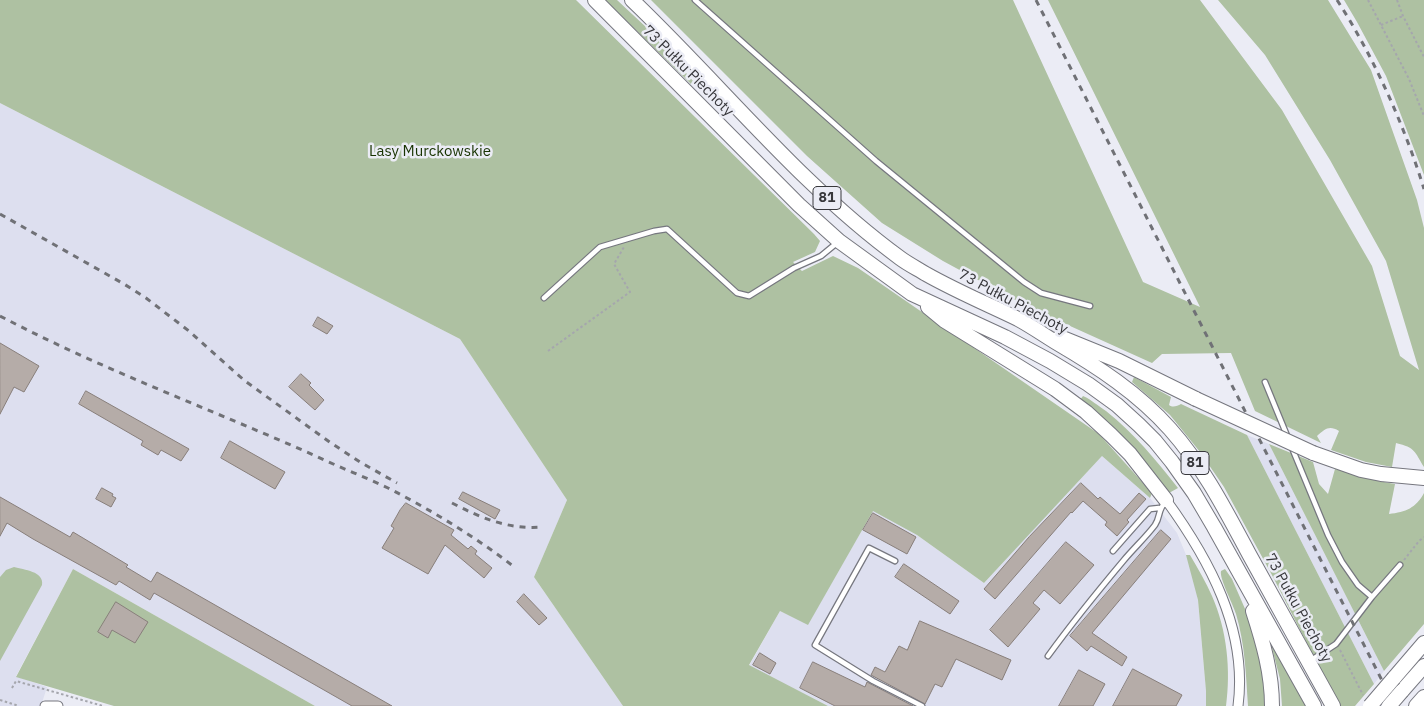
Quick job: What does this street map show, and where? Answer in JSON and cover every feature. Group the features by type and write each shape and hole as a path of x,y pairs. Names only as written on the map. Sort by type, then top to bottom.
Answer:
{"main road":[{"name":"73 Pułku Piechoty","path":"595,0 799,205 839,241 912,294 1050,360 1117,405 1155,441 1172,462 1214,527 1246,586"},
{"name":"73 Pułku Piechoty","path":"632,0 781,154 824,196 866,232 911,265 950,287 1020,320 1096,366 1148,407 1170,429 1193,459 1218,498 1333,706"},
{"path":"912,294 945,321 1055,389 1086,412 1130,454 1163,504"},
{"path":"1020,320 1118,361 1312,453 1361,470 1424,478"},
{"path":"1246,586 1262,637 1271,677 1272,706"},
{"path":"1246,586 1314,706"},
{"path":"1367,702 1394,678 1424,643"},
{"path":"1389,706 1424,666"},
{"path":"1416,706 1424,697"}],"street":[{"path":"1163,504 1194,540 1210,568 1221,594 1235,640 1238,669 1238,706"},
{"path":"45,706 58,706"}],"lane":[{"path":"695,0 876,161 1024,282 1041,293 1090,306"},
{"path":"544,298 600,247 667,229 737,293 749,296 794,268 821,256 839,241"},
{"path":"1265,382 1328,535 1342,562 1358,585 1372,597"},
{"path":"1113,551 1150,509 1163,504"},
{"path":"1048,656 1070,624 1156,524 1163,504"},
{"path":"895,561 869,548 815,645 873,681 922,706"},
{"path":"1309,662 1336,644 1372,597 1400,565"}],"path":[{"path":"1368,0 1408,79 1424,116"},
{"path":"1397,0 1424,57"},
{"path":"1381,25 1403,16"},
{"path":"548,351 630,292 614,264 629,239"},
{"path":"1400,565 1424,537"},
{"path":"1336,644 1367,702"},
{"path":"12,688 16,681 103,706"},
{"path":"0,700 19,706"}],"shaded area":[{"path":"0,103 460,339 567,500 534,577 623,706 315,706 73,569 16,676 47,687 41,706 0,706"},
{"path":"1247,435 1269,444 1384,671 1374,684"},
{"path":"1102,456 1150,498 1177,533 1196,579 1206,706 828,706 749,666 780,611 808,624 873,511 917,535 984,583"}],"green space":[{"name":"Lasy Murckowskie","path":"0,0 576,0 820,241 815,252 793,262 802,271 833,256 858,268 1099,434 1152,493 1150,498 1102,456 984,583 917,535 873,511 808,625 780,611 749,665 828,706 623,706 534,577 567,500 460,339 0,103"},
{"path":"605,0 617,0 647,28 693,81 691,84"},
{"path":"651,0 1013,0 1143,282 1200,307 1048,0 1200,0 1282,110 1372,266 1400,356 1419,370 1386,261 1330,160 1265,55 1218,0 1328,0 1371,70 1417,200 1424,228 1424,467 1414,451 1403,445 1396,443 1392,467 1366,462 1331,450 1339,431 1336,429 1332,428 1322,431 1317,436 1321,443 1255,411 1231,353 1162,354 1152,363 1028,307 943,261 882,223 807,156"},
{"path":"1344,0 1424,0 1424,175 1386,76"},
{"path":"1134,377 1171,397 1170,406 1181,404 1247,435 1374,684 1355,706 1339,706 1273,577 1224,487 1200,452 1170,415 1132,382"},
{"path":"1083,396 1106,411 1126,428 1178,488 1169,493 1080,400"},
{"path":"1269,444 1313,462 1319,484 1328,494 1335,469 1395,484 1389,514 1401,512 1414,506 1424,493 1424,624 1384,671"},
{"path":"1186,555 1190,555 1205,581 1221,622 1228,664 1226,706 1206,706 1198,600"},
{"path":"14,567 37,574 42,580 42,585 0,661 0,577 6,570"},
{"path":"73,569 315,706 114,706 16,677"},
{"path":"1225,569 1232,579 1256,634 1266,672 1267,706 1248,706 1245,660 1241,637 1236,614 1221,574 1221,571"},
{"path":"1271,644 1307,706 1282,706 1280,679"}],"building":[{"path":"318,317 333,326 327,334 313,326"},
{"path":"0,343 39,366 24,392 14,387 0,414"},
{"path":"301,374 311,383 309,385 324,400 315,410 289,387"},
{"path":"86,391 189,449 181,461 161,450 158,455 141,445 143,441 79,404"},
{"path":"230,441 285,472 275,489 221,458"},
{"path":"1081,483 1098,499 1100,497 1120,514 1139,493 1146,499 1127,520 1129,522 1117,536 1105,525 1107,522 1083,501 1071,512 995,599 984,589 1029,537"},
{"path":"102,488 113,494 112,496 116,498 111,507 96,499"},
{"path":"463,492 500,510 495,519 459,499"},
{"path":"0,497 70,537 73,532 128,565 126,567 151,582 157,572 392,706 352,706 154,593 150,600 119,581 116,585 7,523 0,536"},
{"path":"406,503 454,530 451,535 468,549 471,546 477,551 475,554 492,568 484,578 445,545 428,574 382,548 394,528 391,526"},
{"path":"873,513 916,537 907,554 863,530"},
{"path":"1161,530 1171,539 1092,633 1127,657 1122,666 1091,646 1087,651 1070,636"},
{"path":"1066,542 1094,565 1060,604 1044,590 1033,603 1040,609 1008,647 990,630"},
{"path":"904,564 959,601 950,614 895,577"},
{"path":"524,594 547,618 539,625 517,602"},
{"path":"116,602 148,622 135,643 112,630 108,638 98,632"},
{"path":"920,621 1011,660 1002,680 956,659 942,687 935,684 925,704 871,675 875,667 885,672 899,646 907,650"},
{"path":"760,653 776,663 770,674 753,665"},
{"path":"813,662 865,687 867,682 913,706 835,706 800,688"},
{"path":"1133,669 1182,695 1176,706 1113,706"},
{"path":"1079,670 1105,684 1093,706 1059,706"}],"railway":[{"path":"1036,0 1395,706"},
{"path":"1337,0 1363,44 1387,92 1398,116 1424,189"},
{"path":"0,214 146,298 189,331 245,381 331,443 397,483"},
{"path":"0,316 118,372 388,488 452,524 513,566"},
{"path":"452,503 474,514 507,525 543,527"}]}
